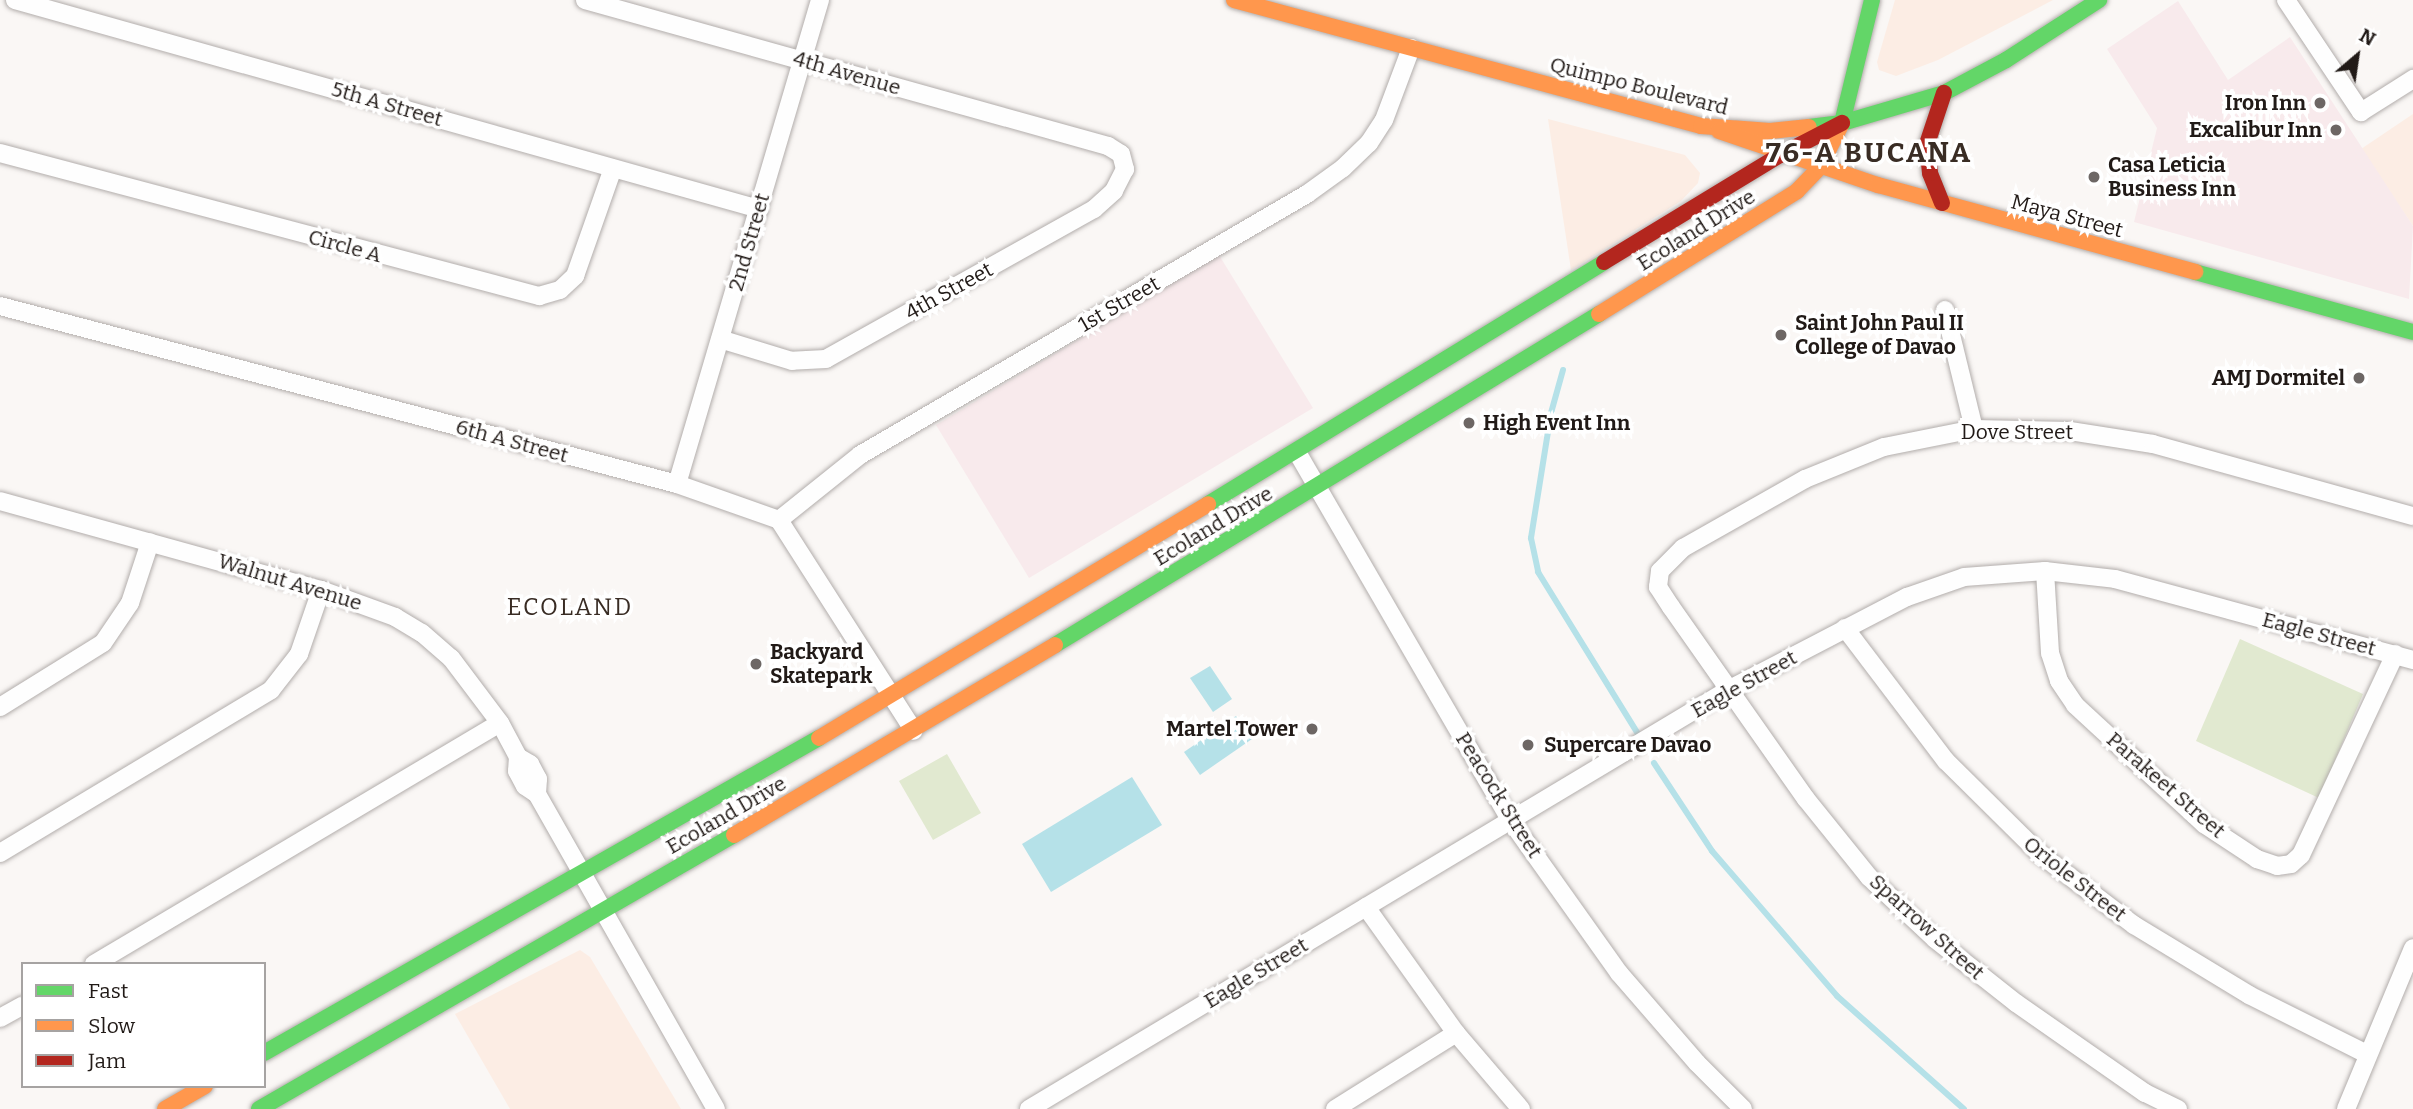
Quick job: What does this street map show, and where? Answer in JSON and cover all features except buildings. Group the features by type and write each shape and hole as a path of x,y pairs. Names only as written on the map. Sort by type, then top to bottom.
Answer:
{"main road":[{"name":"Quimpo Boulevard","path":"1234,0 1714,129 1770,131 1842,123 1944,93 2099,0"},
{"path":"1842,123 1872,0"},
{"path":"1941,203 1930,173 1927,144 1944,93"},
{"name":"Ecoland Drive","path":"266,1052 893,696 1780,155 1842,123"},
{"name":"Ecoland Drive","path":"259,1109 914,731 1760,216 1797,191 1819,167 1842,123"},
{"name":"Maya Street","path":"1714,129 1780,155 1941,203 2413,332"},
{"path":"165,1109 202,1088"}],"street":[{"name":"5th A Street","path":"15,0 759,209"},
{"name":"4th Avenue","path":"585,0 1108,146"},
{"name":"2nd Street","path":"677,484 820,0"},
{"path":"2286,0 2361,112 2413,79"},
{"name":"1st Street","path":"779,520 860,455 1334,174 1369,143 1384,120 1411,48"},
{"name":"4th Street","path":"720,339 792,361 826,359 1094,209 1114,191 1125,169 1121,154 1108,146"},
{"name":"Circle A","path":"0,153 539,296 561,290 575,276 614,168"},
{"name":"6th A Street","path":"0,306 677,484 779,520"},
{"path":"1945,310 1974,429"},
{"name":"Dove Street","path":"1728,690 1658,587 1668,559 1805,479 1884,447 1974,429 2070,431 2153,444 2413,516"},
{"name":"Peacock Street","path":"1297,452 1511,821 1619,972 1697,1063 1743,1109"},
{"name":"Walnut Avenue","path":"0,501 321,590 395,617 422,633 452,658 500,723 518,757 517,771 525,786 537,793 601,911 716,1109"},
{"path":"779,520 914,731"},
{"path":"0,707 103,643 130,603 150,542"},
{"name":"Eagle Street","path":"1029,1109 1728,690 1907,597 1964,576 2045,571 2115,579 2413,660"},
{"name":"Parakeet Street","path":"2045,571 2050,653 2059,681 2075,705 2204,824 2257,859 2277,866 2291,864 2301,856 2395,654"},
{"path":"0,853 271,690 299,654 321,590"},
{"name":"Oriole Street","path":"1845,628 1946,761 2040,854 2134,925 2237,988 2367,1054"},
{"name":"Sparrow Street","path":"1728,690 1806,799 1869,877 1935,939 2026,1011 2145,1093 2178,1109"},
{"path":"97,962 500,723"},
{"path":"1366,907 1456,1033 1521,1109"},
{"path":"2346,1109 2413,948"},
{"path":"0,1018 21,1006"},
{"path":"1337,1108 1456,1033"}],"shaded area":[{"path":"1895,0 2053,0 1938,60 1896,76 1879,70 1877,62"},
{"path":"2178,1 2228,80 2290,37 2413,226 2409,299 2134,222 2157,128 2107,49"},
{"path":"2413,114 2413,226 2361,149"},
{"path":"1548,119 1685,155 1700,173 1698,183 1681,201 1571,270"},
{"path":"1219,255 1313,408 1029,578 936,425"},
{"path":"580,950 590,957 681,1109 510,1109 455,1014"}],"green space":[{"path":"2240,639 2363,694 2319,798 2196,741"},
{"path":"947,754 981,813 933,840 899,781"}],"water":[{"path":"1210,666 1232,699 1213,712 1190,678"},
{"path":"1236,716 1252,739 1200,775 1184,752"},
{"path":"1132,777 1162,825 1051,892 1022,844"}],"waterway":[{"path":"1563,370 1551,413 1531,538 1538,572 1638,734"},
{"path":"1654,763 1712,851 1837,996 1964,1109"}],"traffic: fast":[{"path":"1842,123 1872,0"},
{"path":"1809,127 1842,123 1944,93 2006,60 2099,0"},
{"path":"1208,504 1604,262"},
{"path":"2195,272 2413,332"},
{"path":"1055,645 1599,314"},
{"path":"266,1052 819,738"},
{"path":"259,1109 734,835"}],"traffic: slow":[{"path":"1234,0 1701,126 1770,131 1809,127"},
{"path":"1599,314 1797,191 1820,167 1842,123"},
{"path":"1719,131 1878,185 2195,272"},
{"path":"819,738 1208,504"},
{"path":"734,835 1055,645"},
{"path":"165,1109 202,1088"}],"traffic: jam":[{"path":"1942,203 1930,173 1927,144 1944,93"},
{"path":"1604,262 1780,155 1842,123"}],"place":[{"name":"Iron Inn","path":"2320,103"},
{"name":"Excalibur Inn","path":"2336,130"},
{"name":"Casa Leticia Business Inn","path":"2094,177"},
{"name":"Saint John Paul II College of Davao","path":"1781,335"},
{"name":"AMJ Dormitel","path":"2359,378"},
{"name":"High Event Inn","path":"1469,423"},
{"name":"Backyard Skatepark","path":"756,664"},
{"name":"Martel Tower","path":"1312,729"},
{"name":"Supercare Davao","path":"1528,745"}],"district":[{"name":"76-A BUCANA","path":"1869,153"},
{"name":"ECOLAND","path":"570,608"}]}
